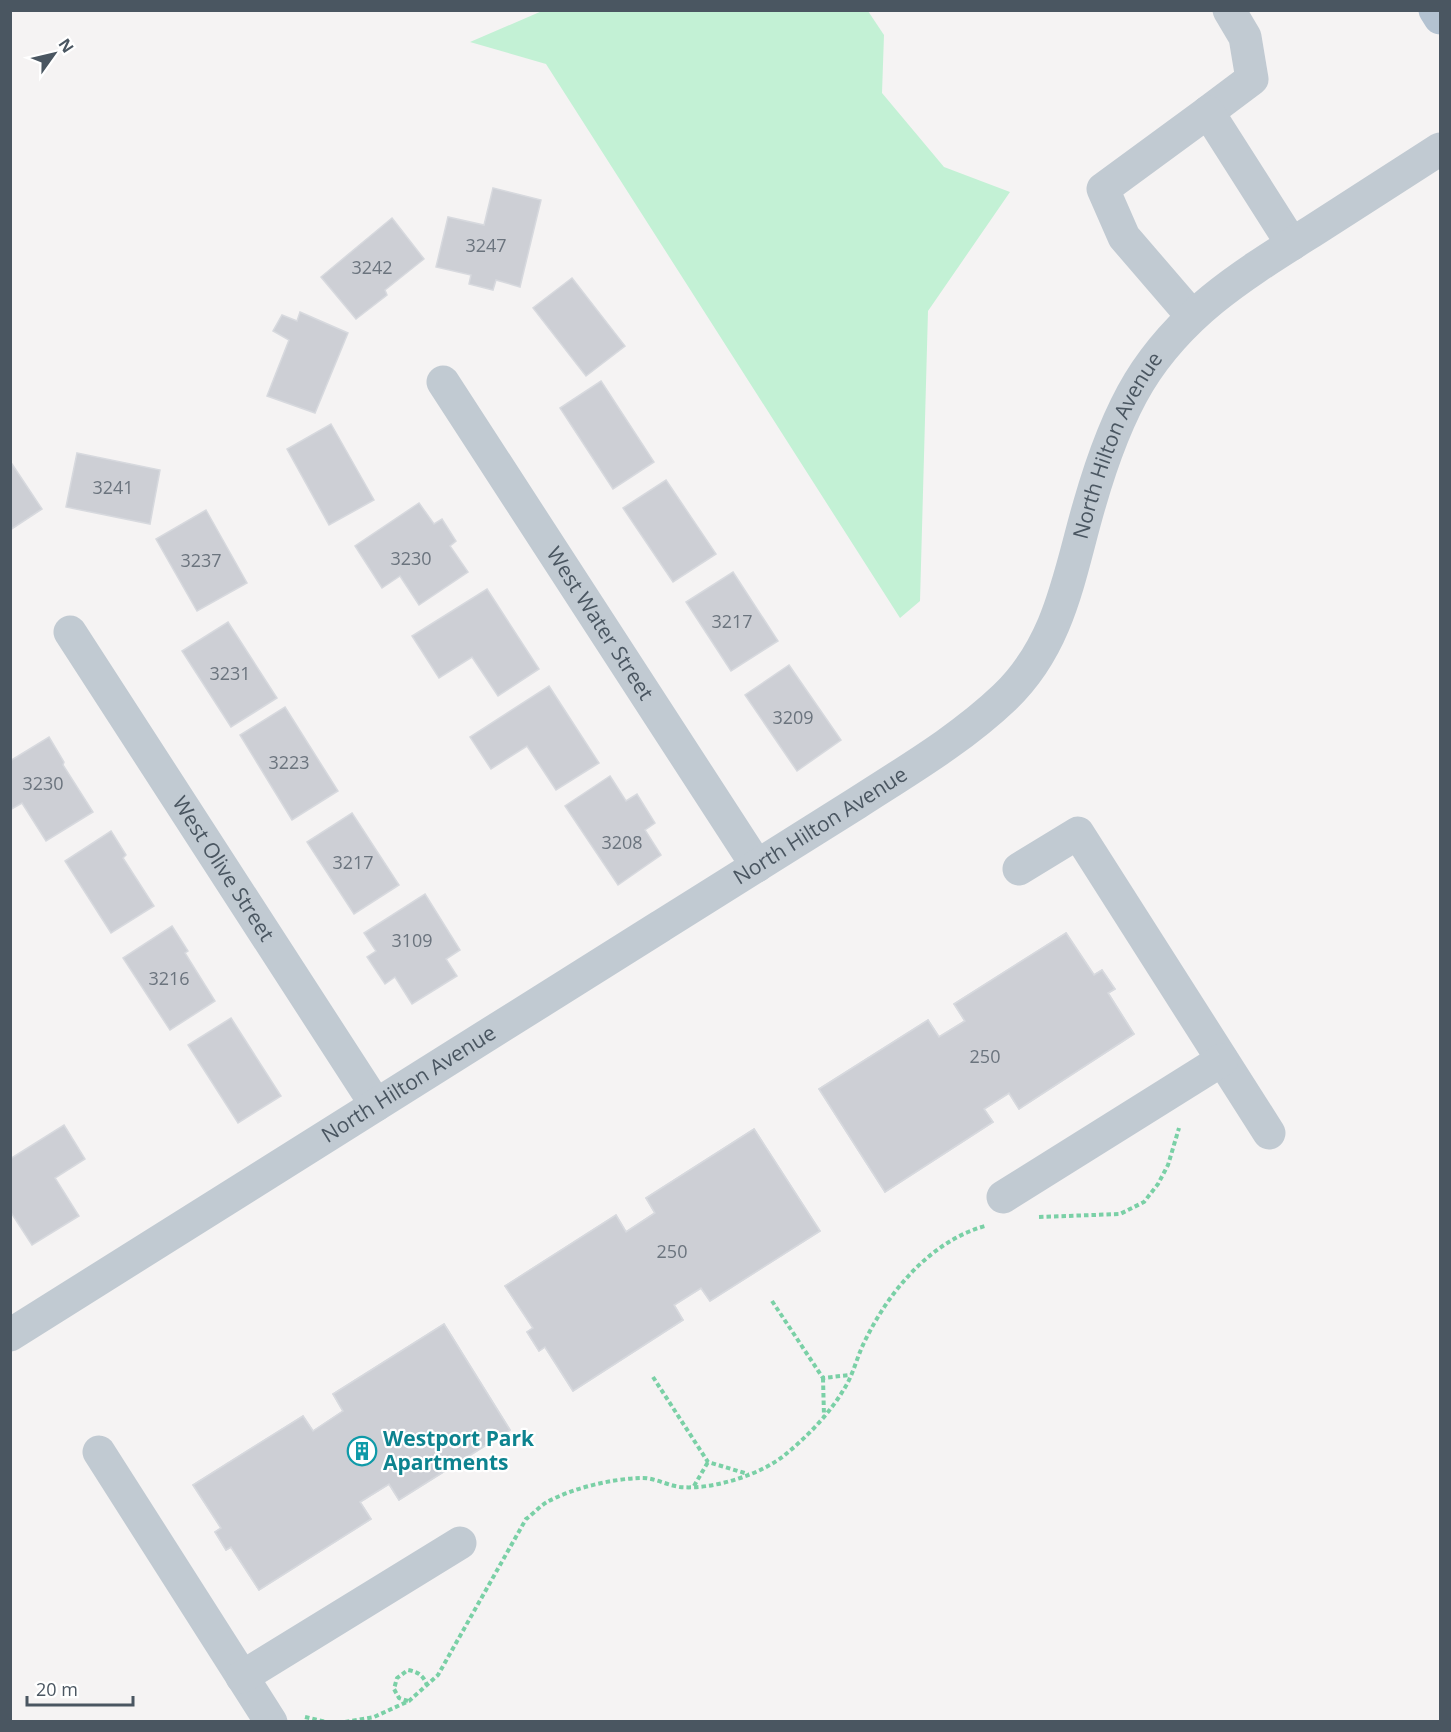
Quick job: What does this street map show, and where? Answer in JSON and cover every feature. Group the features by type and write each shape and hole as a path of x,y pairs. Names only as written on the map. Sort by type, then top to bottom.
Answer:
{"main road":[{"path":"1435,10 1440,18"}],"street":[{"path":"1192,316 1124,237 1103,189 1252,79 1245,37 1229,10"},
{"path":"1208,112 1292,244"},
{"name":"North Hilton Avenue","path":"10,1335 757,866 929,756 979,721 1010,692 1034,662 1055,624 1071,578 1101,467 1118,423 1137,384 1160,351 1192,316 1223,289 1440,149"},
{"name":"West Water Street","path":"443,382 757,866"},
{"name":"West Olive Street","path":"70,632 376,1105"},
{"path":"1019,869 1078,832 1269,1133"},
{"path":"997,1211 1183,1084 1222,1060"},
{"path":"99,1452 271,1722"},
{"path":"242,1677 460,1543"}],"path":[{"path":"1035,1217 1120,1214 1144,1202 1158,1184 1168,1165 1179,1125 1183,1084"},
{"path":"345,1722 374,1717 409,1701 438,1675 526,1520 547,1502 592,1485 642,1477 679,1487 709,1487 749,1475 785,1455 824,1416 845,1389 863,1345 896,1289 935,1250 969,1231 997,1211"},
{"path":"772,1301 823,1378 824,1416"},
{"path":"823,1378 850,1375"},
{"path":"653,1377 708,1462 749,1475"},
{"path":"694,1486 708,1462"},
{"path":"409,1701 399,1698 394,1689 396,1678 408,1670 417,1671 427,1685"}],"green space":[{"path":"542,11 868,11 884,35 882,93 944,167 1010,192 928,311 920,601 900,618 546,64 470,42"}],"building":[{"path":"493,188 541,200 520,287 496,280 493,290 469,284 471,275 436,267 448,217 484,225"},
{"path":"392,218 424,259 385,290 387,295 356,319 321,277"},
{"path":"572,278 625,346 586,376 533,308"},
{"path":"300,312 348,333 315,413 267,396 289,340 273,331 282,315 297,321"},
{"path":"601,381 654,462 613,489 560,408"},
{"path":"331,424 374,500 329,525 287,449"},
{"path":"77,453 160,470 150,524 66,507"},
{"path":"12,464 42,509 10,530 10,465"},
{"path":"666,480 716,554 673,582 623,508"},
{"path":"419,503 434,524 442,519 456,541 450,546 468,572 419,605 400,576 382,588 355,546"},
{"path":"206,510 247,583 197,611 156,539"},
{"path":"733,572 778,641 731,671 686,602"},
{"path":"487,589 539,669 498,696 472,657 439,678 412,636"},
{"path":"228,622 277,698 231,727 182,651"},
{"path":"789,665 841,740 797,771 745,695"},
{"path":"549,686 599,763 556,790 527,746 491,769 470,737"},
{"path":"285,707 338,791 292,820 240,735"},
{"path":"49,737 64,762 63,765 93,812 46,841 22,803 10,810 10,761"},
{"path":"610,776 626,801 637,794 655,823 645,830 661,855 618,885 565,806"},
{"path":"352,813 399,885 354,914 307,842"},
{"path":"111,831 126,855 123,858 154,906 111,933 65,861"},
{"path":"425,894 460,950 446,959 457,976 412,1004 395,977 385,984 367,957 376,951 364,933"},
{"path":"172,926 188,951 185,953 215,1001 170,1030 123,958"},
{"path":"1066,933 1094,975 1102,970 1115,989 1108,993 1134,1034 1019,1109 1009,1093 984,1109 993,1122 885,1192 819,1089 928,1020 939,1037 965,1021 954,1004"},
{"path":"1066,933 1094,975 1102,970 1115,989 1108,993 1134,1034 1019,1109 1009,1093 984,1109 993,1122 885,1192 819,1089 928,1020 939,1037 965,1021 954,1004"},
{"path":"231,1018 281,1096 238,1123 188,1045"},
{"path":"64,1125 85,1159 55,1178 79,1216 32,1245 10,1211 10,1159"},
{"name":"Westport Park Apartments","path":"754,1129 820,1231 710,1301 701,1288 674,1305 683,1320 573,1391 545,1347 539,1351 527,1332 533,1328 505,1286 616,1215 626,1232 655,1213 646,1198"},
{"name":"Westport Park Apartments","path":"754,1129 820,1231 710,1301 701,1288 674,1305 683,1320 573,1391 545,1347 539,1351 527,1332 533,1328 505,1286 616,1215 626,1232 655,1213 646,1198"},
{"name":"Westport Park Apartments","path":"444,1324 510,1430 399,1500 389,1484 360,1502 371,1519 259,1590 231,1547 226,1550 215,1532 221,1528 193,1485 303,1416 313,1431 343,1411 333,1394"},
{"name":"Westport Park Apartments","path":"444,1324 510,1430 399,1500 389,1484 360,1502 371,1519 259,1590 231,1547 226,1550 215,1532 221,1528 193,1485 303,1416 313,1431 343,1411 333,1394"}],"place":[{"name":"Westport Park Apartments","path":"362,1451"}]}
